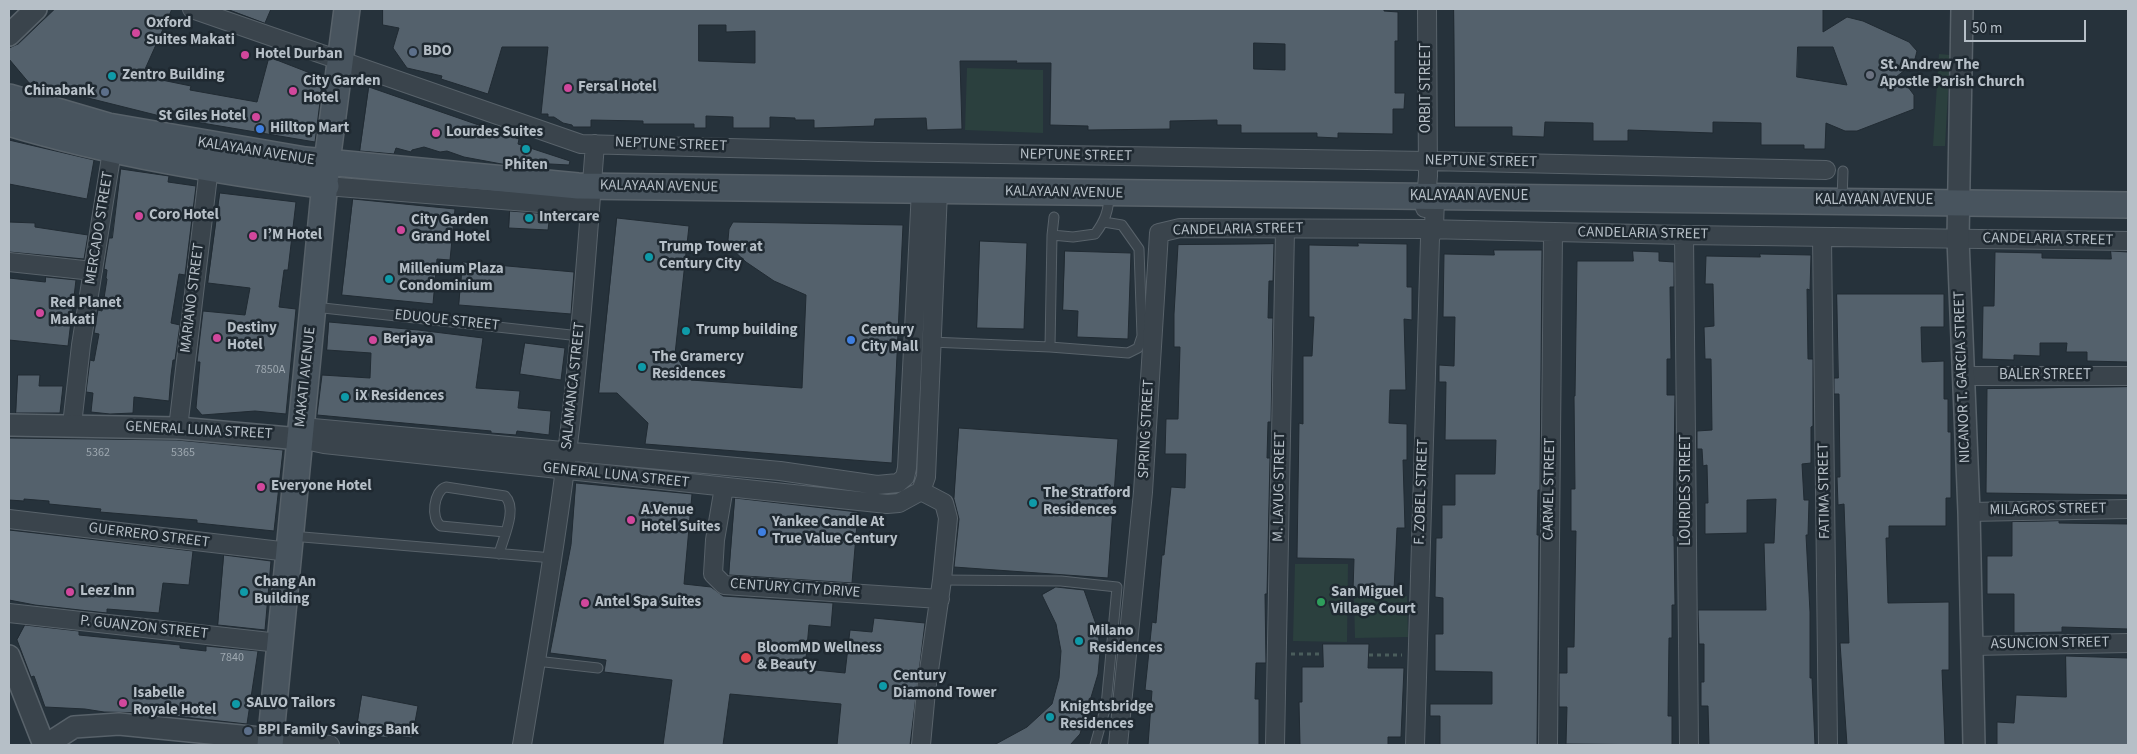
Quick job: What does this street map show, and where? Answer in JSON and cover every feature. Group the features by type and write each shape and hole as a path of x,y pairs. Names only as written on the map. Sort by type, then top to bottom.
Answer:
{"main road":[{"name":"MAKATI AVENUE","path":"271,742 279,643 313,307 347,9"},
{"name":"KALAYAAN AVENUE","path":"9,97 108,126 180,140 327,174"},
{"name":"KALAYAAN AVENUE","path":"9,123 112,151 209,167 327,174 591,197 930,190 2128,205"}],"street":[{"path":"9,35 36,9"},
{"name":"NEPTUNE STREET","path":"192,9 211,12 340,60 581,144 888,152 1826,170"},
{"name":"ORBIT STREET","path":"1427,9 1427,161 1430,197"},
{"name":"NICANOR T. GARCIA STREET","path":"1962,9 1958,239 1962,376 1969,512 1974,745"},
{"name":"SALAMANCA STREET","path":"522,745 553,558 565,470 580,336 595,144"},
{"name":"MERCADO STREET","path":"72,425 81,345 112,151"},
{"name":"MARIANO STREET","path":"178,428 209,167"},
{"name":"GENERAL LUNA STREET","path":"9,425 72,425 301,433 625,457 780,471 877,485 898,483 905,477 907,468 922,341 930,190"},
{"name":"F. ZOBEL STREET","path":"1415,745 1430,197"},
{"name":"CANDELARIA STREET","path":"1159,233 1180,228 2128,241"},
{"name":"M. LAYUG STREET","path":"1275,745 1285,230"},
{"name":"CARMEL STREET","path":"1548,745 1553,232"},
{"name":"SPRING STREET","path":"1118,745 1143,492 1159,233"},
{"name":"LOURDES STREET","path":"1684,235 1689,745"},
{"name":"FATIMA STREET","path":"1822,237 1828,745"},
{"path":"9,262 93,271"},
{"name":"GENERAL LUNA STREET","path":"301,433 324,444 623,477 667,486 688,483 887,504 900,503 921,491 926,477 922,341"},
{"name":"BALER STREET","path":"1962,376 2128,376"},
{"path":"688,483 690,463"},
{"name":"CENTURY CITY DRIVE","path":"724,487 713,574 724,585 940,599"},
{"path":"921,491 944,503 948,518 940,599 926,692 921,745"},
{"name":"MILAGROS STREET","path":"1969,512 2128,509"},
{"name":"GUERRERO STREET","path":"9,519 290,544"},
{"name":"P. GUANZON STREET","path":"9,613 279,643"},
{"name":"ASUNCION STREET","path":"1972,646 2128,643"},
{"path":"9,656 45,745 74,726 120,724 271,742 330,745"}],"lane":[{"path":"1842,200 1844,171"},
{"path":"1052,235 1074,236 1095,234 1104,222 1109,206 1109,193"},
{"path":"1050,346 1054,217"},
{"path":"922,341 1050,346 1128,353 1138,348 1142,336 1139,249 1122,225 1104,222"},
{"name":"EDUQUE STREET","path":"313,307 580,336"},
{"path":"623,477 625,457"},
{"path":"499,554 505,532 511,507 510,501 505,496 446,487 441,488 437,493 434,518 436,523 441,526 505,532"},
{"name":"GUERRERO STREET","path":"290,544 553,558"},
{"path":"942,580 1061,581 1117,587 1106,706 1095,745"},
{"path":"536,662 598,668"}],"path":[{"path":"1277,654 1323,654"},
{"path":"1369,655 1417,655"}],"green space":[{"path":"1939,54 1950,55 1945,146 1933,146"},
{"path":"967,68 1043,70 1043,133 965,130"},
{"name":"San Miguel Village Court","path":"1295,564 1348,564 1347,642 1293,641"},
{"path":"1407,596 1408,637 1355,638 1354,597"}],"building":[{"path":"55,9 172,9 142,76 191,86 190,90 257,102 269,57 323,78 315,142 184,120 184,122 60,91 55,95 44,83 39,87 34,81 30,84 9,59 9,48 18,44"},
{"path":"227,9 271,9 265,23"},
{"path":"383,9 1384,9 1384,11 1398,12 1398,41 1395,41 1395,93 1405,93 1404,109 1393,109 1393,134 1338,133 1338,138 1317,137 1317,133 1241,133 1241,125 1217,125 1217,120 1170,121 1170,129 1088,130 1088,126 1050,125 1051,63 960,61 962,129 927,130 926,118 875,119 874,126 814,128 814,120 770,117 770,128 733,128 733,117 706,116 706,128 694,128 694,124 643,124 643,121 591,120 591,127 573,127 554,117 548,117 548,114 541,114 548,47 502,47 488,94 441,79 442,76 407,68 393,48 399,28 383,25","holes":["699,25 726,25 726,32 755,31 755,63 699,61","1254,43 1285,44 1285,70 1254,69"]},
{"path":"1454,9 1823,9 1823,32 1847,17 1863,21 1909,42 1917,51 1914,63 1896,77 1914,95 1914,109 1857,131 1845,131 1826,123 1825,149 1804,149 1804,145 1761,145 1761,123 1713,122 1713,133 1628,130 1628,141 1593,141 1593,123 1545,122 1544,137 1512,136 1512,127 1455,127","holes":["1798,47 1833,47 1847,85 1797,77"]},
{"path":"369,87 519,139 518,144 570,161 569,165 513,162 512,165 507,165 424,147 412,150 411,152 396,148 394,154 360,151"},
{"path":"9,140 94,160 87,199 9,184"},
{"path":"121,169 169,176 168,182 196,186 185,275 179,274 171,323 180,325 175,360 173,360 169,401 134,397 133,413 110,414 91,412 93,393 86,392 90,360 94,361 99,334 94,333 98,310 102,311 107,279 107,270 104,269 109,238 112,238"},
{"path":"220,193 296,202 288,270 284,270 279,307 296,309 286,414 255,411 202,415 196,408 200,362 197,362 203,311 245,315 250,288 208,283"},
{"path":"353,199 455,209 450,260 437,259 433,304 342,295"},
{"name":"Intercare","path":"510,211 550,214 548,230 509,228"},
{"path":"617,218 689,226 675,354 691,380 802,388 806,295 774,281 746,262 733,250 728,240 729,229 733,222 903,225 892,463 645,444 648,423 617,393 599,393"},
{"path":"9,222 35,223 35,227 88,235 84,259 9,252"},
{"path":"980,241 1027,243 1024,329 977,328"},
{"path":"1358,243 1407,244 1407,287 1412,287 1412,320 1404,319 1406,390 1390,390 1389,423 1407,424 1407,460 1403,460 1405,528 1397,528 1394,591 1353,591 1354,559 1297,558 1299,423 1303,424 1303,356 1312,356 1314,317 1309,317 1309,245 1358,246"},
{"path":"1274,244 1273,281 1269,281 1268,318 1273,318 1271,422 1268,422 1267,458 1270,458 1267,594 1265,594 1266,663 1256,663 1255,699 1259,699 1259,745 1148,745 1152,691 1145,690 1152,622 1156,623 1171,487 1185,488 1186,454 1165,454 1166,419 1178,419 1180,347 1174,347 1174,314 1178,245"},
{"path":"1494,250 1542,250 1540,490 1538,490 1537,535 1539,535 1537,745 1440,745 1440,716 1430,716 1430,704 1492,704 1492,672 1435,671 1435,634 1443,634 1443,598 1435,597 1436,538 1442,538 1442,505 1455,505 1455,474 1495,474 1496,440 1445,440 1446,382 1439,382 1439,365 1454,366 1455,317 1443,317 1444,254 1494,255"},
{"path":"1065,251 1131,253 1128,339 1077,337 1078,311 1063,310"},
{"path":"1633,251 1659,252 1659,261 1674,262 1674,287 1670,287 1671,359 1667,359 1667,395 1675,395 1673,536 1675,605 1672,605 1672,638 1669,638 1668,716 1672,716 1672,745 1566,744 1567,707 1559,707 1559,673 1567,673 1567,647 1574,647 1576,531 1571,531 1571,489 1575,489 1574,396 1577,261 1633,261"},
{"path":"2111,251 2128,252 2128,362 2087,361 2087,352 2066,352 2067,343 2040,343 2040,356 2014,355 2014,360 1982,359 1983,306 1994,306 1995,252 2042,253 2042,258 2111,259"},
{"path":"1760,254 1811,255 1810,290 1807,289 1808,359 1813,359 1813,426 1811,427 1811,463 1802,464 1804,500 1809,500 1808,535 1806,535 1810,612 1810,678 1812,678 1815,745 1709,745 1708,706 1701,706 1701,682 1704,682 1704,644 1699,644 1698,610 1766,610 1764,543 1774,543 1776,499 1747,500 1747,533 1705,534 1705,503 1708,503 1707,465 1703,466 1702,449 1697,449 1697,431 1712,430 1711,359 1705,359 1704,327 1714,326 1713,284 1705,284 1706,256 1760,257"},
{"path":"463,262 574,272 571,314 459,305"},
{"name":"Red Planet Makati","path":"46,277 76,280 68,346 9,340 9,278 45,282"},
{"path":"1837,294 1944,294 1944,327 1921,327 1922,362 1944,361 1944,399 1948,399 1948,432 1951,432 1951,498 1946,498 1946,526 1889,526 1889,538 1886,538 1888,603 1949,602 1949,670 1942,670 1945,745 1847,745 1840,643 1849,643 1844,504 1838,505 1837,477 1840,477 1839,394 1834,394 1834,378 1838,378"},
{"path":"329,322 483,338 476,388 520,391 518,408 551,411 549,435 517,431 516,435 491,433 491,431 317,415 322,375 370,378 371,353 327,350"},
{"path":"525,343 565,348 561,380 520,374"},
{"path":"18,375 40,375 39,386 63,386 60,413 16,413"},
{"path":"2128,387 2128,495 1986,493 1987,389"},
{"name":"The Stratford Residences","path":"959,428 1118,439 1108,578 954,567 959,519 954,499"},
{"path":"9,438 177,440 283,450 274,531 197,523 197,520 100,512 101,509 49,504 49,501 9,500"},
{"path":"576,483 692,494 684,584 711,587 723,596 833,603 831,627 809,625 805,669 845,673 850,630 872,632 874,618 925,623 910,745 837,745 841,704 730,694 723,745 663,745 672,680 604,672 606,660 550,653 571,545"},
{"path":"735,498 858,512 852,583 729,575"},
{"path":"2059,521 2059,523 2128,524 2128,629 2062,627 2062,632 2014,633 2014,594 1987,594 1987,556 2012,556 2012,522"},
{"path":"9,530 193,551 189,585 163,583 159,613 107,609 107,613 35,605 9,600"},
{"name":"Chang An Building","path":"224,555 271,561 265,630 218,625"},
{"name":"Milano Residences","path":"1056,587 1084,590 1098,630 1100,652 1098,674 1080,734 1070,745 994,745 1027,727 1052,704 1059,678 1061,651 1056,624 1042,595"},
{"path":"25,625 79,631 79,635 180,645 180,648 206,651 206,646 258,651 247,724 147,713 104,712 45,707 34,676 31,677 17,640"},
{"path":"1323,644 1369,644 1368,668 1404,668 1401,737 1388,737 1388,745 1300,745 1299,702 1302,702 1302,667 1323,667"},
{"path":"2066,656 2128,658 2128,745 1997,745 1997,722 2014,723 2016,695 2066,697"},
{"path":"362,695 418,706 412,738 388,735 388,738 356,733"}],"place":[{"name":"Oxford Suites Makati","path":"136,33"},
{"name":"BDO","path":"413,52"},
{"name":"Hotel Durban","path":"245,55"},
{"name":"St. Andrew The Apostle Parish Church","path":"1870,75"},
{"name":"Zentro Building","path":"112,76"},
{"name":"Fersal Hotel","path":"568,88"},
{"name":"City Garden Hotel","path":"293,91"},
{"name":"Chinabank","path":"105,92"},
{"name":"St Giles Hotel","path":"256,117"},
{"name":"Hilltop Mart","path":"260,129"},
{"name":"Lourdes Suites","path":"436,133"},
{"name":"Phiten","path":"526,149"},
{"name":"Coro Hotel","path":"139,216"},
{"name":"Intercare","path":"529,218"},
{"name":"City Garden Grand Hotel","path":"401,230"},
{"name":"I’M Hotel","path":"253,236"},
{"name":"Trump Tower at Century City","path":"649,257"},
{"name":"Millenium Plaza Condominium","path":"389,279"},
{"name":"Red Planet Makati","path":"40,313"},
{"name":"Trump building","path":"686,331"},
{"name":"Destiny Hotel","path":"217,338"},
{"name":"Berjaya","path":"373,340"},
{"name":"Century City Mall","path":"851,340"},
{"name":"The Gramercy Residences","path":"642,367"},
{"name":"iX Residences","path":"345,397"},
{"name":"Everyone Hotel","path":"261,487"},
{"name":"The Stratford Residences","path":"1033,503"},
{"name":"A.Venue Hotel Suites","path":"631,520"},
{"name":"Yankee Candle At True Value Century","path":"762,532"},
{"name":"Leez Inn","path":"70,592"},
{"name":"Chang An Building","path":"244,592"},
{"name":"San Miguel Village Court","path":"1321,602"},
{"name":"Antel Spa Suites","path":"585,603"},
{"name":"Milano Residences","path":"1079,641"},
{"name":"BloomMD Wellness & Beauty","path":"746,658"},
{"name":"Century Diamond Tower","path":"883,686"},
{"name":"Isabelle Royale Hotel","path":"123,703"},
{"name":"SALVO Tailors","path":"236,704"},
{"name":"Knightsbridge Residences","path":"1050,717"},
{"name":"BPI Family Savings Bank","path":"248,731"}]}
